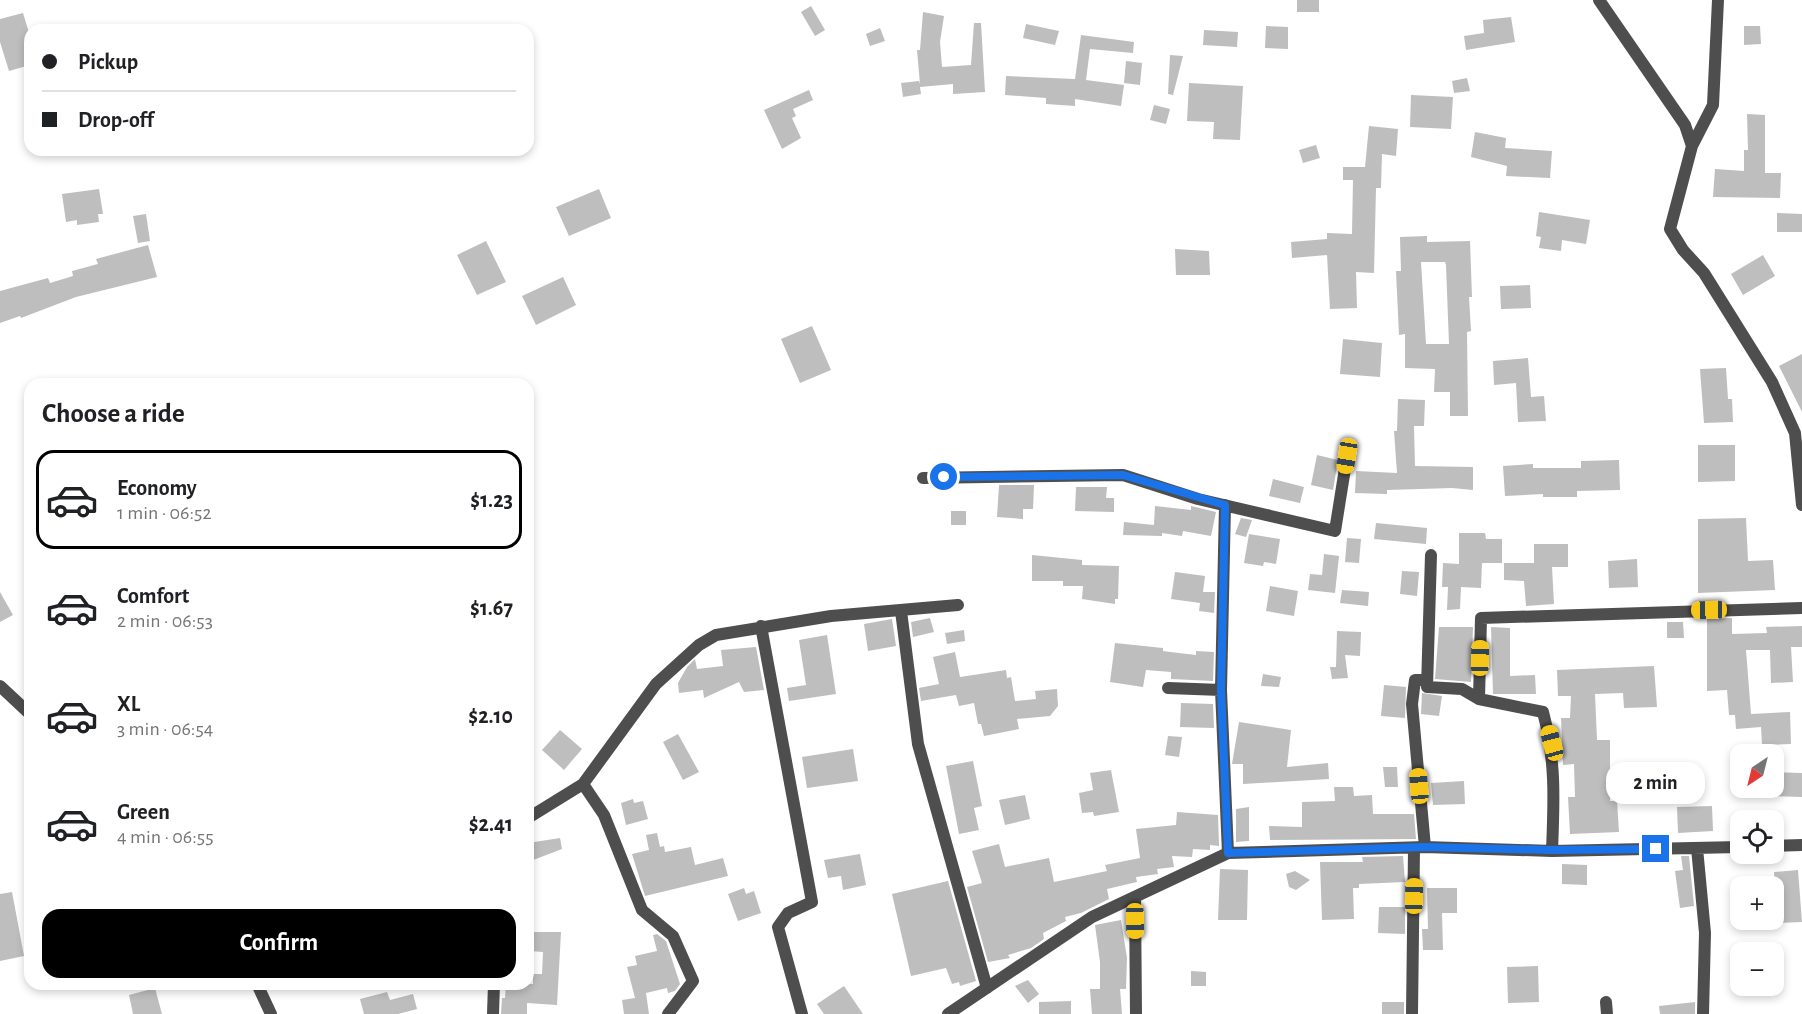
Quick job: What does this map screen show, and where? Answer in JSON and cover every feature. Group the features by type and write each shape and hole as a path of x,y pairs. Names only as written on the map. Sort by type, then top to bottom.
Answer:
{"street":[{"path":"1599,0 1685,125 1692,146"},
{"path":"1718,0 1713,105 1692,146 1670,229 1683,250 1704,273 1772,382 1795,433 1802,505"},
{"path":"924,478 1123,475 1225,505 1335,531 1347,456"},
{"path":"1225,505 1221,690 1228,853"},
{"path":"1431,555 1427,687 1462,689 1479,699 1544,712 1552,743 1555,779 1552,850"},
{"path":"534,814 583,784 656,684 699,645 716,635 831,616 958,605"},
{"path":"1479,699 1481,618 1802,608"},
{"path":"901,611 918,744 987,988"},
{"path":"761,626 812,902 788,913 778,927 802,1014"},
{"path":"1412,1014 1419,848 1412,704 1415,680 1426,681"},
{"path":"0,686 24,708"},
{"path":"1168,688 1221,690"},
{"path":"583,784 604,815 642,910 673,936 693,981 668,1014"},
{"path":"1784,846 1802,845"},
{"path":"948,1014 1092,917 1228,853 1373,848 1552,850 1730,847"},
{"path":"1697,848 1705,933 1703,1014"},
{"path":"1135,897 1136,1014"},
{"path":"260,990 271,1014"},
{"path":"493,1014 494,990"}],"building":[{"path":"1297,0 1319,0 1319,12 1297,12"},
{"path":"811,6 825,30 815,36 801,12"},
{"path":"923,12 944,16 940,42 942,67 971,65 974,23 981,23 985,92 953,94 953,84 920,87 921,94 903,97 901,83 919,81 920,84 917,50 920,50"},
{"path":"23,13 26,24 24,24 24,67 9,71 0,42 0,19"},
{"path":"1511,17 1515,42 1466,50 1464,36 1484,33 1483,20"},
{"path":"1026,24 1059,31 1055,45 1023,38"},
{"path":"1266,26 1288,27 1288,49 1265,48"},
{"path":"1744,26 1760,26 1761,44 1744,45"},
{"path":"880,28 885,41 870,46 866,34"},
{"path":"1204,30 1238,32 1237,47 1203,45"},
{"path":"1081,35 1134,42 1133,53 1090,49 1086,80 1124,85 1121,106 1075,99 1075,106 1046,104 1046,98 1005,95 1006,76 1075,79"},
{"path":"1170,55 1183,56 1173,95 1168,94"},
{"path":"1126,61 1142,63 1140,85 1124,83"},
{"path":"1467,78 1470,91 1454,93 1452,81"},
{"path":"1189,83 1243,86 1240,140 1213,139 1214,122 1187,121"},
{"path":"809,90 813,100 793,109 796,116 792,118 801,138 782,149 764,110"},
{"path":"1411,95 1453,97 1451,129 1410,127"},
{"path":"1154,105 1170,109 1166,124 1150,120"},
{"path":"1747,114 1765,115 1765,173 1781,173 1780,198 1713,197 1715,169 1744,171 1744,150 1748,150"},
{"path":"1369,126 1398,129 1396,156 1382,154 1381,188 1376,188 1374,273 1356,272 1357,308 1330,309 1327,255 1292,258 1291,242 1327,239 1327,233 1352,234 1353,180 1343,180 1343,167 1365,167"},
{"path":"1475,132 1506,138 1505,148 1552,151 1550,178 1506,176 1507,166 1471,157"},
{"path":"1316,145 1320,158 1303,163 1299,150"},
{"path":"99,189 103,214 98,214 99,222 77,225 77,220 66,222 62,194"},
{"path":"599,189 611,218 569,236 556,207"},
{"path":"1539,212 1590,220 1586,244 1562,240 1561,251 1539,248 1541,237 1536,236"},
{"path":"1777,213 1802,214 1802,232 1777,232"},
{"path":"146,214 150,241 138,243 133,216"},
{"path":"1427,236 1427,242 1470,241 1472,297 1469,297 1471,331 1467,332 1468,416 1450,416 1450,392 1434,392 1435,369 1405,368 1405,334 1399,335 1396,271 1401,271 1400,237","holes":["1421,262 1445,262 1449,344 1426,344"]},
{"path":"486,241 506,282 477,295 457,255"},
{"path":"148,245 157,277 76,297 21,318 20,316 0,323 0,291 48,278 50,283 73,276 72,271 98,264 96,259"},
{"path":"1175,249 1209,251 1210,275 1176,275"},
{"path":"1763,255 1775,276 1743,295 1731,274"},
{"path":"563,277 576,305 536,325 522,296"},
{"path":"1530,285 1531,308 1501,309 1500,286"},
{"path":"812,326 831,370 800,383 781,339"},
{"path":"1343,339 1382,343 1380,377 1340,374"},
{"path":"1802,354 1802,412 1779,366"},
{"path":"1528,358 1531,397 1544,396 1546,421 1518,422 1516,383 1494,385 1493,361"},
{"path":"1726,368 1728,399 1732,399 1733,422 1704,423 1700,369"},
{"path":"1398,399 1425,400 1424,426 1414,426 1415,466 1473,467 1473,490 1452,488 1387,490 1387,494 1355,493 1356,471 1397,473 1394,431 1397,431"},
{"path":"1698,445 1735,445 1735,481 1698,482"},
{"path":"1317,455 1338,460 1333,490 1311,485"},
{"path":"1619,460 1620,490 1577,491 1577,497 1543,497 1543,494 1505,496 1503,466 1533,464 1533,468 1581,468 1581,461"},
{"path":"1273,479 1304,487 1300,503 1269,496"},
{"path":"999,485 1034,485 1033,509 1023,509 1023,519 997,517"},
{"path":"1076,487 1107,487 1106,498 1114,498 1114,512 1075,511"},
{"path":"1155,506 1191,510 1191,506 1216,512 1211,536 1183,531 1182,536 1162,533 1162,536 1123,535 1124,522 1154,525"},
{"path":"951,511 966,511 966,525 951,525"},
{"path":"1241,518 1252,520 1246,537 1235,534"},
{"path":"1746,518 1748,561 1773,560 1775,590 1698,593 1698,519"},
{"path":"1376,523 1427,528 1426,544 1374,539"},
{"path":"1459,533 1485,533 1486,539 1502,539 1502,563 1482,563 1481,588 1461,587 1460,609 1447,610 1448,587 1442,587 1443,563 1459,564"},
{"path":"1249,534 1280,539 1276,564 1264,562 1263,566 1244,563"},
{"path":"1347,538 1361,539 1359,563 1345,562"},
{"path":"1534,544 1568,544 1568,567 1552,567 1554,604 1526,606 1524,581 1504,580 1504,563 1534,563"},
{"path":"1324,554 1339,556 1335,593 1308,590 1310,574 1322,575"},
{"path":"1032,555 1082,560 1082,565 1119,566 1118,599 1115,599 1115,604 1082,599 1083,586 1063,586 1063,581 1032,581"},
{"path":"1637,559 1638,587 1609,588 1608,561"},
{"path":"1402,571 1419,572 1417,596 1400,594"},
{"path":"1175,572 1205,576 1203,592 1215,592 1214,613 1199,611 1200,603 1171,599"},
{"path":"1270,586 1298,591 1294,616 1266,611"},
{"path":"1342,590 1369,592 1368,606 1340,603"},
{"path":"0,592 13,615 0,622"},
{"path":"930,618 934,632 913,637 911,622"},
{"path":"1732,618 1732,634 1767,633 1766,627 1802,626 1802,647 1791,647 1793,682 1771,683 1770,650 1746,650 1751,714 1790,712 1791,744 1762,744 1761,727 1736,729 1735,715 1729,715 1727,690 1707,691 1707,619"},
{"path":"892,619 896,646 868,651 864,624"},
{"path":"1667,622 1683,622 1684,638 1667,638"},
{"path":"1439,627 1473,627 1471,682 1435,679"},
{"path":"1491,627 1510,628 1510,676 1535,675 1536,694 1493,694"},
{"path":"964,630 965,641 947,644 945,633"},
{"path":"1337,631 1361,632 1360,656 1345,655 1348,678 1332,679 1330,667 1336,667"},
{"path":"827,635 836,694 789,701 787,688 806,685 799,640"},
{"path":"1115,643 1163,648 1163,651 1196,655 1196,651 1214,652 1213,681 1171,679 1171,672 1146,670 1143,687 1110,682"},
{"path":"756,647 764,690 744,692 739,682 704,698 703,690 679,693 678,683 687,667 695,659 697,669 723,666 721,650"},
{"path":"955,652 960,677 1006,670 1007,678 1011,677 1015,701 1036,699 1035,691 1057,689 1058,706 1050,716 1017,719 1019,729 984,736 981,724 978,724 974,703 959,706 956,695 921,701 919,688 939,684 933,657"},
{"path":"1654,666 1657,707 1624,708 1623,693 1595,694 1597,740 1610,740 1610,801 1617,801 1619,832 1570,834 1568,797 1575,797 1574,764 1563,765 1561,718 1570,718 1571,696 1558,696 1557,670"},
{"path":"1263,674 1281,677 1279,687 1261,686"},
{"path":"1384,685 1406,687 1405,718 1381,716"},
{"path":"1422,693 1442,696 1439,716 1421,714"},
{"path":"1181,703 1213,704 1214,728 1180,727"},
{"path":"1239,722 1291,730 1287,767 1328,763 1329,779 1243,784 1243,764 1232,764"},
{"path":"560,730 582,749 564,770 542,750"},
{"path":"678,734 699,772 683,780 663,742"},
{"path":"1168,736 1182,737 1179,757 1165,755"},
{"path":"853,749 858,781 807,788 802,757"},
{"path":"973,761 982,806 974,808 979,830 959,834 946,766"},
{"path":"1383,767 1397,767 1398,787 1385,787"},
{"path":"1111,770 1119,812 1094,816 1093,812 1082,813 1079,793 1093,790 1090,773"},
{"path":"1784,772 1802,773 1802,797 1784,796"},
{"path":"1464,781 1465,804 1433,805 1431,783"},
{"path":"1334,787 1353,787 1354,796 1372,795 1373,814 1414,814 1416,839 1270,840 1269,826 1302,827 1302,802 1335,801"},
{"path":"1025,795 1030,819 1005,825 999,800"},
{"path":"633,799 634,803 643,801 648,819 626,825 621,803"},
{"path":"1712,806 1713,831 1678,833 1677,807"},
{"path":"1249,807 1249,841 1236,842 1236,809"},
{"path":"1177,812 1218,815 1219,846 1210,845 1210,850 1193,849 1192,857 1172,856 1174,867 1157,869 1158,874 1136,877 1137,882 1107,889 1109,899 1081,913 1065,917 1066,921 1043,933 1044,939 1031,948 1008,955 1010,958 988,962 967,887 982,883 972,851 999,844 1005,867 1049,858 1054,882 1107,871 1105,865 1140,858 1136,829 1176,825"},
{"path":"657,833 660,847 664,846 665,852 691,847 695,865 723,858 728,876 645,896 632,854 649,850 646,835"},
{"path":"560,838 562,849 534,860 534,842"},
{"path":"860,854 866,885 843,890 841,876 828,878 824,860"},
{"path":"1403,856 1405,882 1359,884 1359,888 1353,888 1354,919 1322,920 1320,862 1363,862 1362,857"},
{"path":"1681,856 1689,856 1694,906 1680,908 1675,871 1683,870"},
{"path":"1562,864 1587,865 1587,885 1562,884"},
{"path":"1220,869 1248,870 1247,920 1218,920"},
{"path":"1798,870 1802,922 1784,923 1784,876 1774,876 1774,872"},
{"path":"1295,871 1310,880 1296,890 1289,887 1286,874"},
{"path":"948,881 976,981 960,986 959,982 952,984 946,968 911,976 892,894"},
{"path":"744,888 746,894 754,891 761,913 738,921 728,894"},
{"path":"1427,888 1457,888 1457,913 1442,913 1443,950 1423,950 1422,929 1428,929"},
{"path":"12,892 24,956 0,961 0,894"},
{"path":"1379,907 1405,907 1405,934 1378,933"},
{"path":"1121,920 1127,958 1126,989 1120,989 1122,1014 1092,1014 1090,989 1100,989 1100,962 1095,925"},
{"path":"534,932 561,932 557,1005 527,1003 527,1014 501,1014 502,998 505,998 506,990 534,990 534,974 542,974 543,952 534,951"},
{"path":"657,934 666,941 680,984 675,991 668,993 667,988 646,993 649,1014 624,1014 622,1000 635,998 627,967 637,965 635,956 657,951 653,935"},
{"path":"1538,966 1539,1002 1508,1003 1507,967"},
{"path":"1191,971 1206,972 1206,986 1191,986"},
{"path":"1028,980 1039,994 1028,1003 1015,986"},
{"path":"844,986 863,1014 824,1014 817,1004"},
{"path":"156,990 162,1014 133,1014 129,995"},
{"path":"387,992 390,1000 413,994 417,1009 398,1014 364,1014 360,999"},
{"path":"1071,1001 1071,1014 1039,1014 1039,1002"},
{"path":"1382,1002 1404,1002 1404,1014 1382,1014"},
{"path":"1695,1002 1695,1014 1660,1014 1659,1006"}],"route":[{"path":"944,477 1123,475 1198,499 1225,505 1221,690 1228,853 1425,847 1552,850 1656,849"}]}
